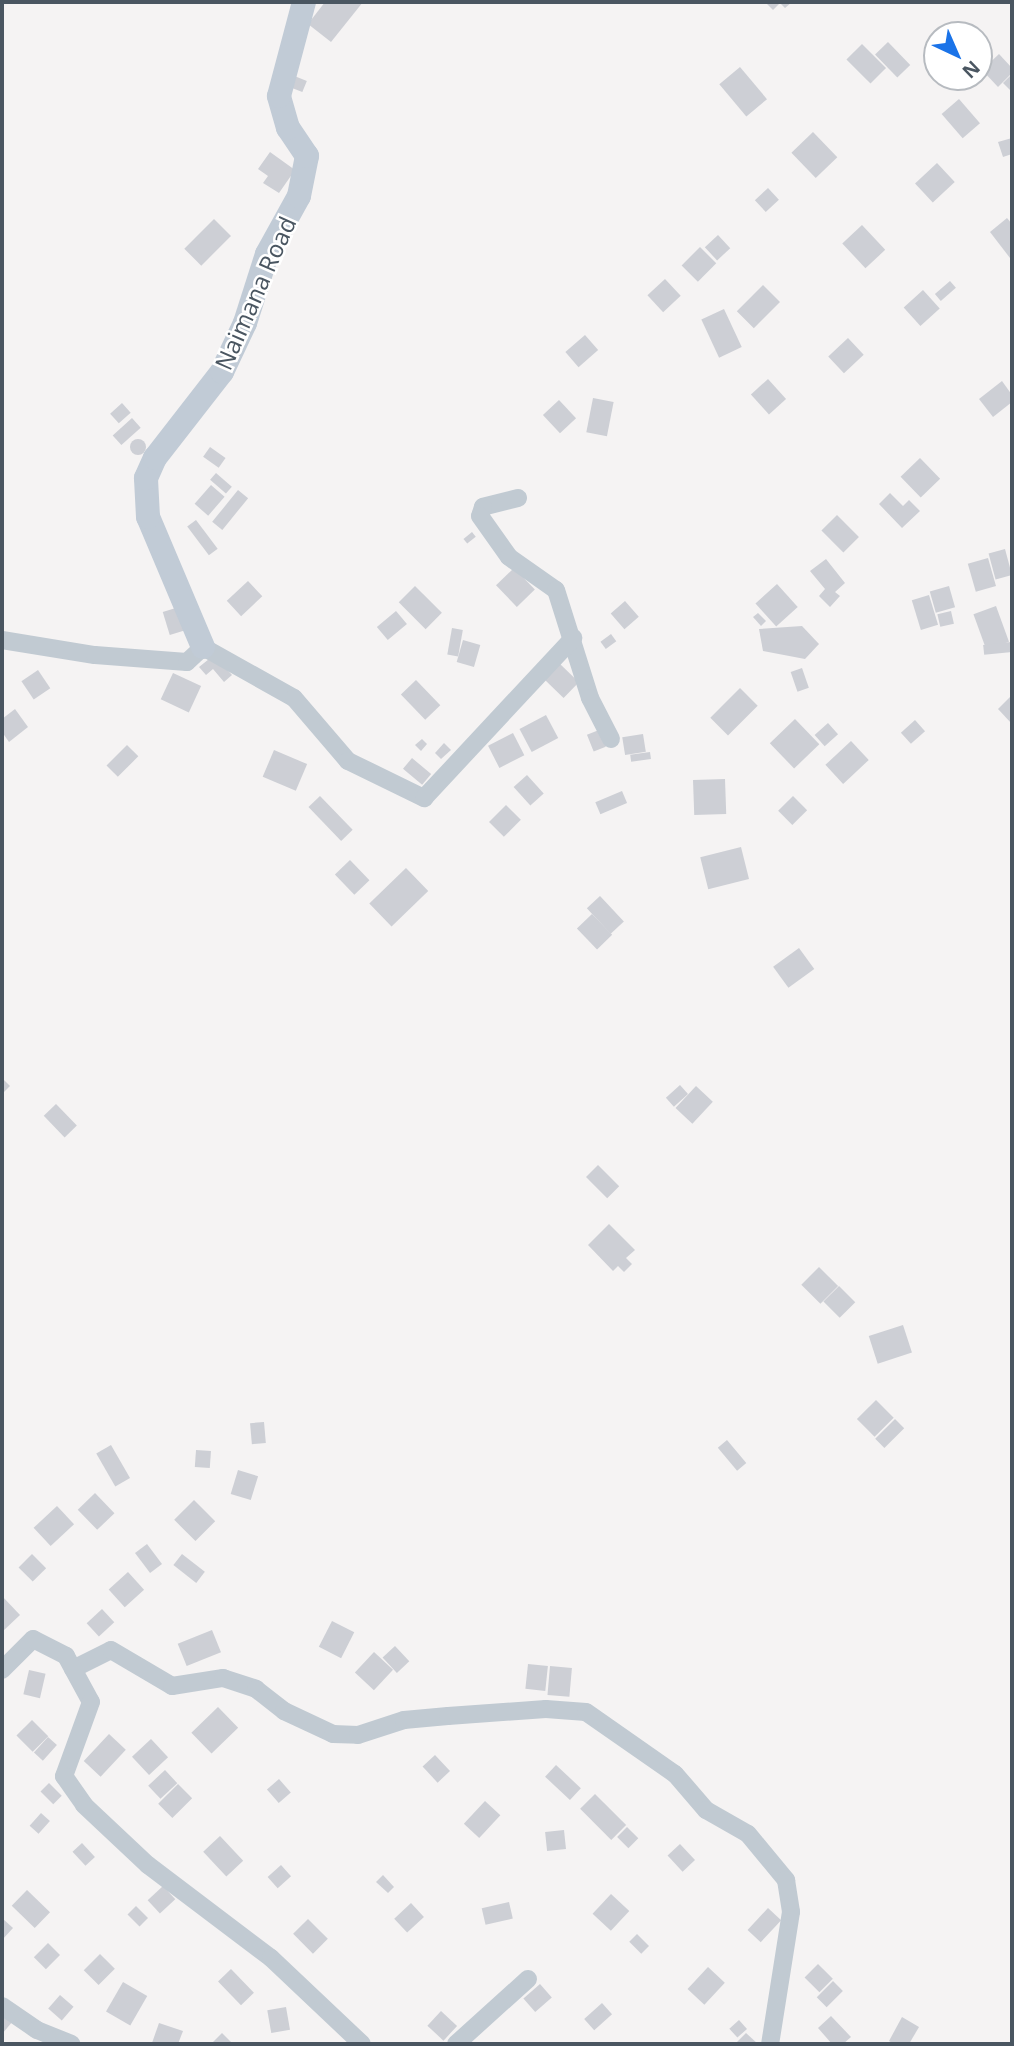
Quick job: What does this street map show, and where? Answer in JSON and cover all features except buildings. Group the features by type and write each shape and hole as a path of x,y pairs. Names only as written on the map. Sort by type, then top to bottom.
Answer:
{"street":[{"name":"Naimana Road","path":"203,647 148,517 146,478 155,458 222,372 245,323 267,254 299,196 307,156 288,128 279,96 304,2"},
{"path":"518,498 483,508 480,516 509,557 556,590 590,698 611,739"},
{"path":"2,640 95,654 187,662 203,647 294,698 348,761 424,798 573,638"},
{"path":"2,1670 33,1640 66,1656 91,1702 64,1776 85,1805 148,1866 271,1958 362,2044"},
{"path":"73,1669 111,1650 172,1686 223,1678 256,1689 284,1711 332,1734 358,1735 404,1720 448,1716 546,1709 586,1712 674,1774 706,1810 748,1834 786,1880 791,1912 770,2044"},
{"path":"456,2044 528,1979"},
{"path":"2,2006 37,2030 71,2044"}]}
